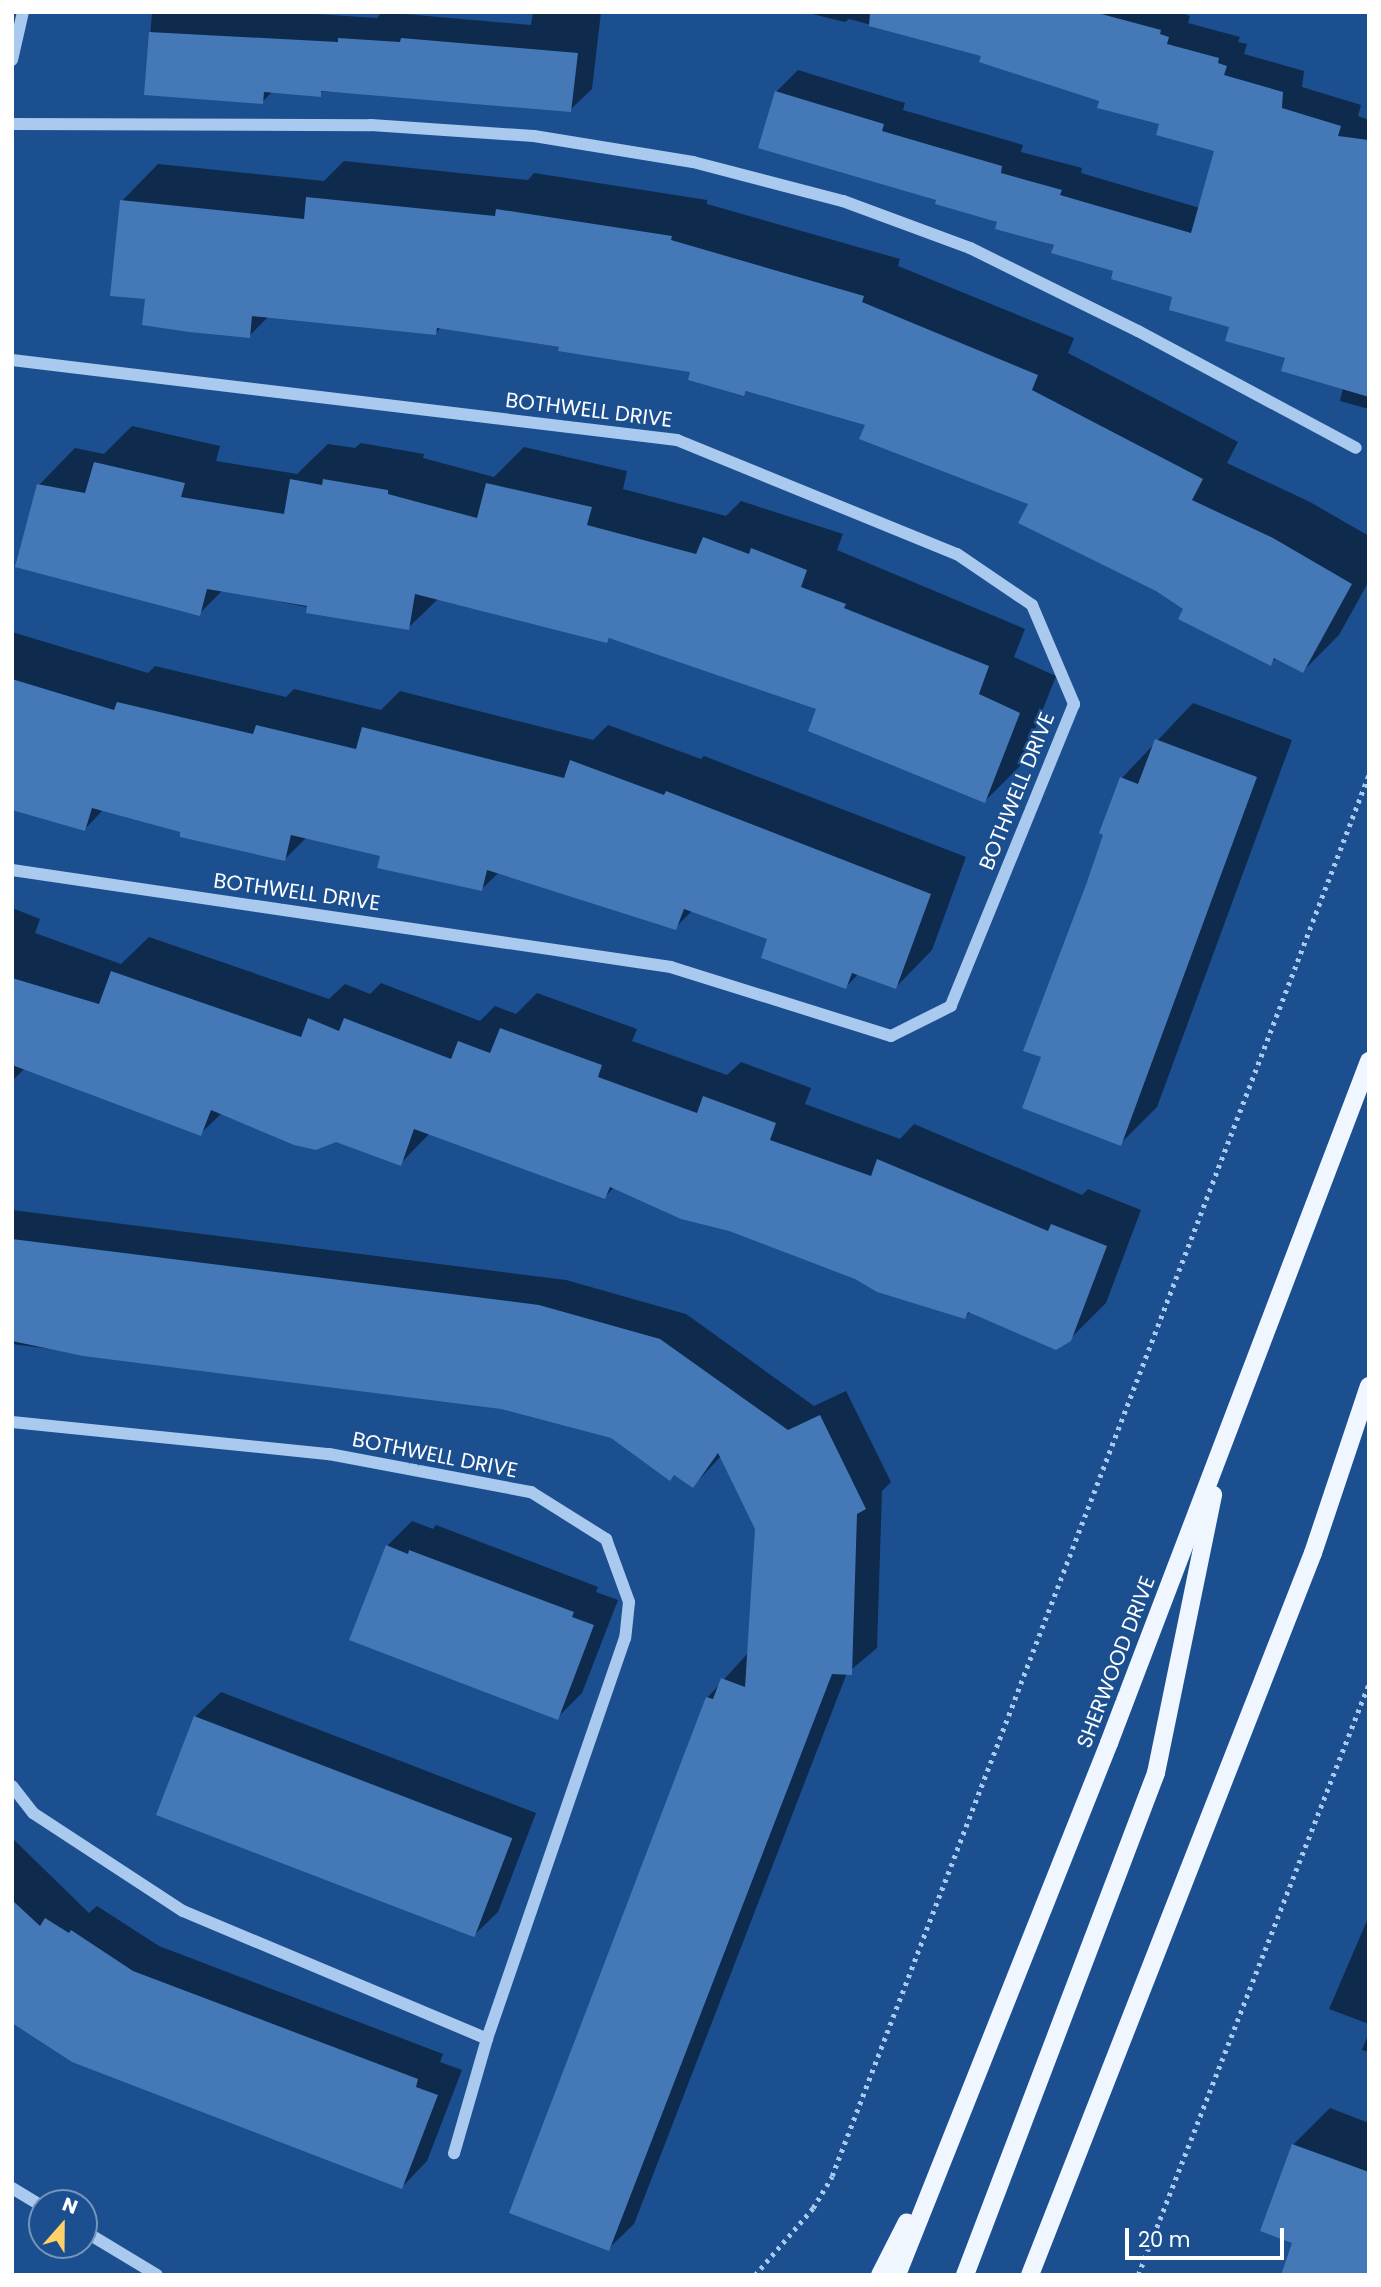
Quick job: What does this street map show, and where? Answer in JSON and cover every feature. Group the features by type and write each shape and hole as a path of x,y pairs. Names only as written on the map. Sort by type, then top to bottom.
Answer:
{"main road":[{"name":"SHERWOOD DRIVE","path":"897,2275 1224,1444 1369,1061"},
{"path":"1030,2275 1312,1553 1369,1386"},
{"path":"965,2275 1156,1773 1224,1444"},
{"path":"880,2275 960,2116"}],"street":[{"path":"12,60 23,12"},
{"path":"12,124 371,125 534,136 693,162 843,201 970,248 1138,331 1356,448"},
{"name":"BOTHWELL DRIVE","path":"12,360 677,440 957,554 1032,605 1073,704 951,1006 891,1036 671,967 12,870"},
{"name":"BOTHWELL DRIVE","path":"12,1422 329,1454 531,1492 606,1539 629,1602 625,1638 487,2039 454,2153"},
{"path":"12,1786 33,1813 183,1912 487,2039"},
{"path":"12,2188 28,2198"},
{"path":"98,2239 157,2275"}],"path":[{"path":"755,2275 813,2208 832,2176 1369,774"},
{"path":"1138,2275 1369,1683"}],"building":[{"path":"870,12 1094,12 1161,30 1160,34 1169,37 1167,44 1219,58 1218,63 1227,66 1224,75 1283,92 1282,108 1341,126 1338,136 1369,140 1369,397 1281,371 1285,358 1225,341 1229,327 1169,310 1172,297 1111,279 1113,271 1051,253 1054,245 995,229 997,222 935,204 936,200 758,148 775,91 884,124 882,131 1002,166 1001,173 1062,190 1060,195 1191,233 1214,151 1156,135 1159,124 1097,108 1099,101 979,62 981,56 869,26"},
{"path":"149,32 338,42 338,38 400,42 401,38 578,53 571,112 321,91 321,97 264,92 263,104 144,95"},
{"path":"306,197 495,216 496,209 672,236 671,240 864,296 862,302 1038,375 1032,390 1203,479 1192,500 1273,538 1352,584 1303,673 1274,658 1271,666 1178,619 1183,609 1156,591 1018,523 1028,504 859,439 865,425 746,391 744,396 688,380 690,372 558,351 559,347 437,328 436,335 252,316 250,338 189,332 142,325 145,299 110,296 120,200 304,219"},
{"path":"94,462 185,483 181,497 284,514 290,479 322,485 323,479 388,490 388,494 477,518 486,483 592,507 587,525 696,554 703,537 749,554 751,548 807,570 801,587 846,604 844,608 989,666 979,694 1020,713 985,803 808,731 816,709 609,638 607,643 415,594 409,630 306,613 307,606 207,589 200,616 15,567 37,484 85,493"},
{"path":"12,679 114,710 117,702 253,734 256,725 356,749 362,727 564,778 570,760 664,795 666,791 931,894 896,989 852,973 846,989 761,958 767,939 684,909 676,930 487,870 482,891 377,868 380,856 291,835 285,861 180,837 180,832 92,808 85,831 12,810"},
{"path":"1155,739 1257,777 1121,1146 1022,1108 1041,1057 1023,1051 1087,882 1103,835 1099,833 1120,777 1138,784"},
{"path":"111,971 301,1037 308,1018 339,1031 344,1018 451,1059 458,1041 490,1053 500,1028 602,1065 598,1077 697,1113 703,1096 776,1123 770,1140 871,1176 877,1159 1048,1231 1051,1224 1107,1246 1071,1341 1056,1350 968,1312 965,1319 877,1292 855,1279 729,1231 681,1219 610,1187 605,1199 414,1129 401,1166 336,1142 316,1150 294,1145 211,1110 201,1136 12,1065 12,978 99,1004"},
{"path":"12,1239 539,1305 660,1339 788,1430 820,1415 866,1509 857,1514 852,1675 832,1674 609,2251 509,2213 706,1697 713,1699 721,1678 745,1687 755,1529 718,1453 693,1488 674,1475 670,1481 611,1438 501,1409 83,1356 12,1341"},
{"path":"386,1545 408,1554 409,1550 574,1612 572,1617 594,1625 558,1720 349,1640"},
{"path":"194,1716 512,1838 474,1937 156,1815"},
{"path":"12,1900 40,1926 45,1918 69,1933 71,1930 133,1971 418,2079 416,2087 438,2095 402,2189 72,2062 12,2023"},
{"path":"1292,2144 1369,2172 1369,2275 1281,2275 1292,2243 1260,2231"}]}
